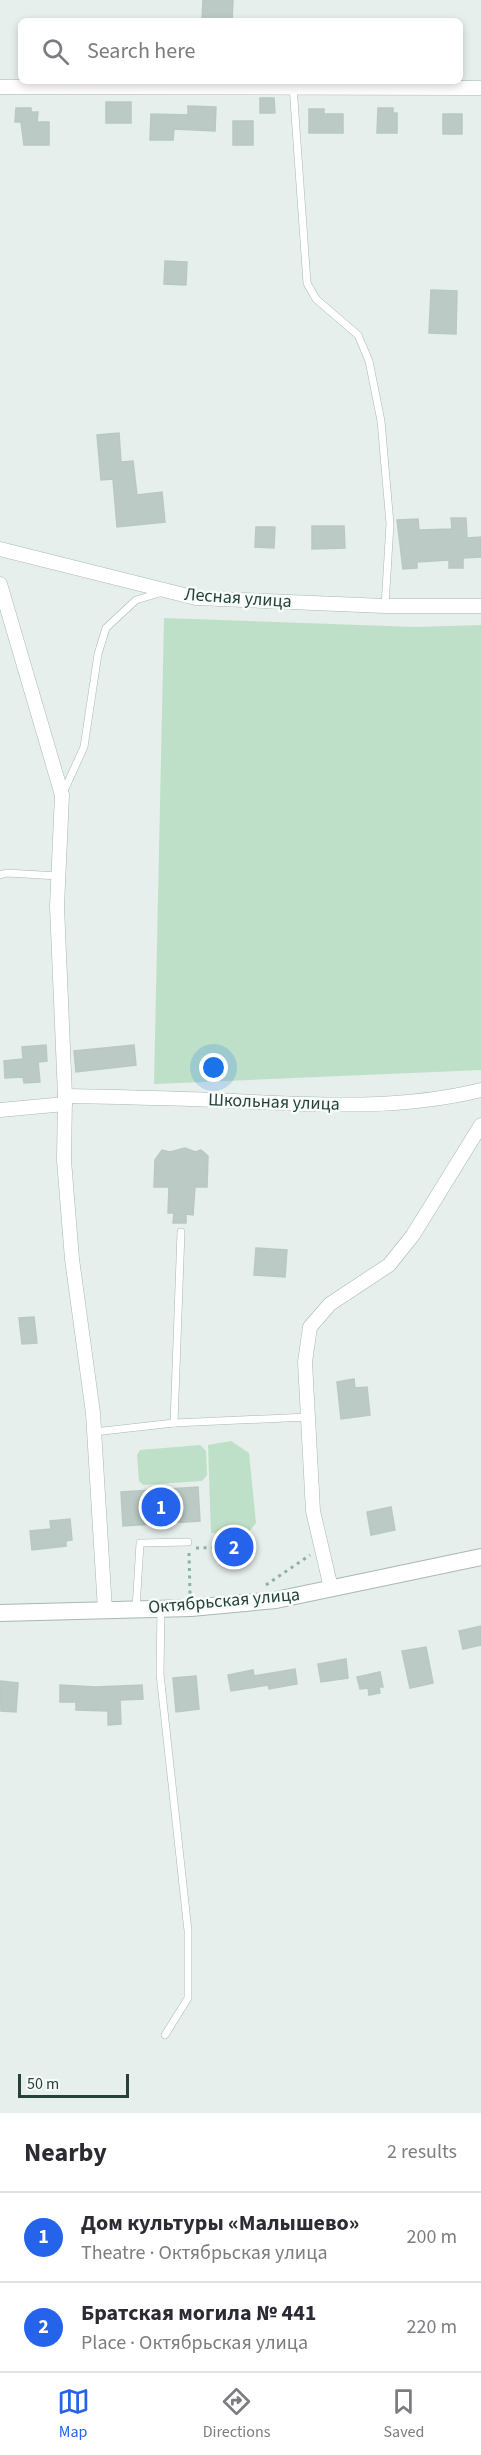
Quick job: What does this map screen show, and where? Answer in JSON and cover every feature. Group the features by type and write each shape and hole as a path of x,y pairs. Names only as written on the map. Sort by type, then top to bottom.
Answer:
{"street":[{"path":"0,87 37,89 292,86 481,88"},
{"name":"Лесная улица","path":"0,549 196,598 385,606 481,606"},
{"path":"0,584 62,795 57,906 65,1100 64,1160 72,1258 94,1431 105,1610"},
{"name":"Школьная улица","path":"0,1110 65,1100 377,1104 451,1098 481,1090"},
{"path":"331,1588 313,1511 305,1362 310,1327 330,1304 389,1265 413,1235 481,1125"},
{"name":"Октябрьская улица","path":"0,1613 191,1608 276,1600 481,1557"}],"lane":[{"path":"292,86 307,283 316,299 358,335 369,361 381,421 390,524 385,606"},
{"path":"62,795 84,747 98,654 106,628 136,600 167,591"},
{"path":"0,875 8,873 58,876"},
{"path":"174,1423 181,1232"},
{"path":"94,1431 174,1423 308,1417"},
{"path":"136,1609 140,1543 188,1542"},
{"path":"161,1608 160,1674 188,1931 188,1998 165,2035"}],"path":[{"path":"191,1608 188,1549 234,1547"},
{"path":"264,1587 321,1547"}],"green space":[{"path":"164,618 416,627 481,625 481,1070 154,1084"},
{"path":"231,1441 249,1453 256,1523 247,1534 211,1533 208,1445"},
{"path":"200,1445 206,1451 207,1475 202,1481 143,1485 139,1481 137,1455 140,1450"}],"building":[{"path":"203,0 233,0 232,18 202,18"},
{"path":"260,98 274,98 275,113 260,113"},
{"path":"106,102 131,102 131,123 106,123"},
{"path":"188,106 216,107 215,131 174,129 173,140 150,140 151,114 188,115"},
{"path":"16,108 31,108 31,112 38,112 37,122 49,122 49,145 24,145 21,122 15,122"},
{"path":"378,108 393,108 393,113 397,113 397,133 377,133"},
{"path":"309,109 324,109 324,114 343,114 343,133 309,133"},
{"path":"443,114 462,114 462,134 443,134"},
{"path":"233,121 253,121 253,145 233,145"},
{"path":"165,261 187,262 186,285 164,284"},
{"path":"431,290 457,291 456,334 429,333"},
{"path":"119,433 121,462 133,461 137,495 162,492 165,522 117,527 113,479 101,480 97,435"},
{"path":"451,518 466,518 467,538 481,537 481,557 463,558 463,568 449,568 449,560 417,562 417,568 403,569 397,520 418,519 419,530 452,529"},
{"path":"312,526 344,526 345,548 312,549"},
{"path":"256,527 275,527 274,548 255,547"},
{"path":"46,1045 47,1061 38,1062 40,1082 24,1083 23,1077 5,1078 4,1061 23,1059 22,1047"},
{"path":"134,1045 136,1065 76,1072 74,1051"},
{"path":"185,1148 195,1152 201,1150 208,1156 207,1187 195,1187 193,1215 186,1214 186,1223 173,1223 174,1213 168,1213 169,1187 154,1187 155,1160 162,1150 170,1152"},
{"path":"256,1248 287,1250 285,1277 254,1275"},
{"path":"34,1317 37,1343 22,1344 19,1318"},
{"path":"354,1379 355,1388 367,1387 370,1415 341,1419 337,1382"},
{"path":"198,1487 200,1521 123,1526 121,1492"},
{"path":"391,1507 395,1530 371,1535 367,1512"},
{"path":"70,1519 72,1540 66,1541 66,1546 32,1550 30,1531 51,1529 50,1521"},
{"path":"481,1626 481,1645 463,1649 459,1631"},
{"path":"426,1647 433,1683 410,1688 402,1651"},
{"path":"346,1659 348,1678 321,1682 318,1664"},
{"path":"295,1669 297,1684 269,1689 268,1685 231,1691 228,1675 253,1670 254,1676"},
{"path":"380,1672 383,1687 379,1687 380,1693 369,1695 368,1688 360,1689 357,1677"},
{"path":"196,1676 199,1709 176,1712 173,1678"},
{"path":"0,1681 18,1683 16,1712 1,1711"},
{"path":"60,1685 96,1687 142,1685 143,1699 120,1700 121,1724 108,1725 108,1711 76,1710 76,1702 60,1702"}],"place":[{"name":"Дом культуры «Малышево»","path":"161,1507"},
{"name":"Братская могила № 441","path":"234,1547"}]}
